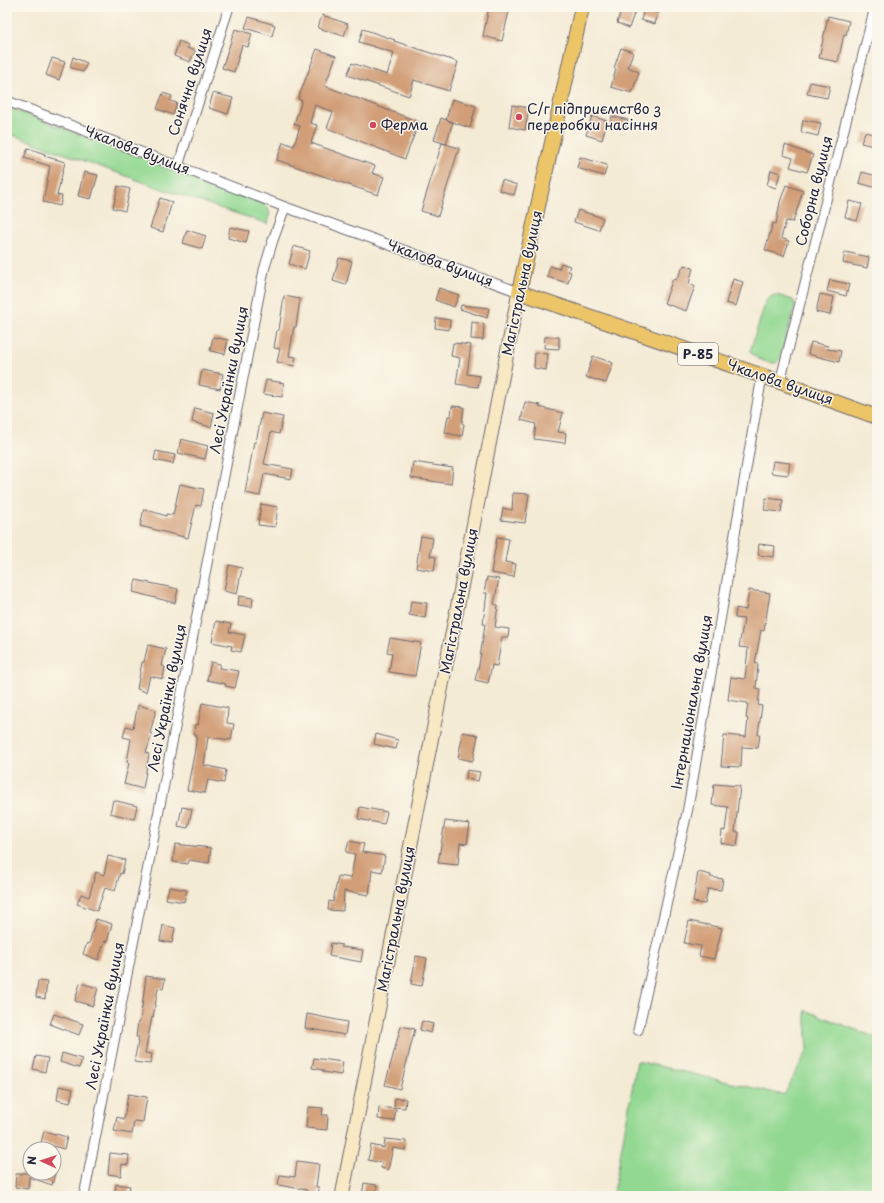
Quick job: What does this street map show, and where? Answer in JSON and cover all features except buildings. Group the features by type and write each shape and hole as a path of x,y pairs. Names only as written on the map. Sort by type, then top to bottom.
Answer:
{"main road":[{"name":"Магістральна вулиця","path":"342,1196 519,292 582,7"},
{"name":"Чкалова вулиця","path":"519,292 877,417"}],"street":[{"name":"Сонячна вулиця","path":"178,166 229,7"},
{"name":"Соборна вулиця","path":"780,382 875,7"},
{"name":"Чкалова вулиця","path":"7,101 285,207 519,292"},
{"name":"Лесі Українки вулиця","path":"84,1196 264,270 272,240 285,207"},
{"name":"Інтернаціональна вулиця","path":"638,1030 688,808 762,376"}],"green space":[{"path":"7,107 265,204 270,214 268,224 162,189 7,133"},
{"path":"777,295 793,300 795,306 780,359 776,363 761,360 754,356 750,351 766,301 772,296"},
{"path":"805,1010 877,1038 877,1196 613,1196 637,1061 784,1095 808,1049"}],"place":[{"name":"С/г підприємство з переробки насіння","path":"519,117"},
{"name":"Ферма","path":"373,125"}]}
